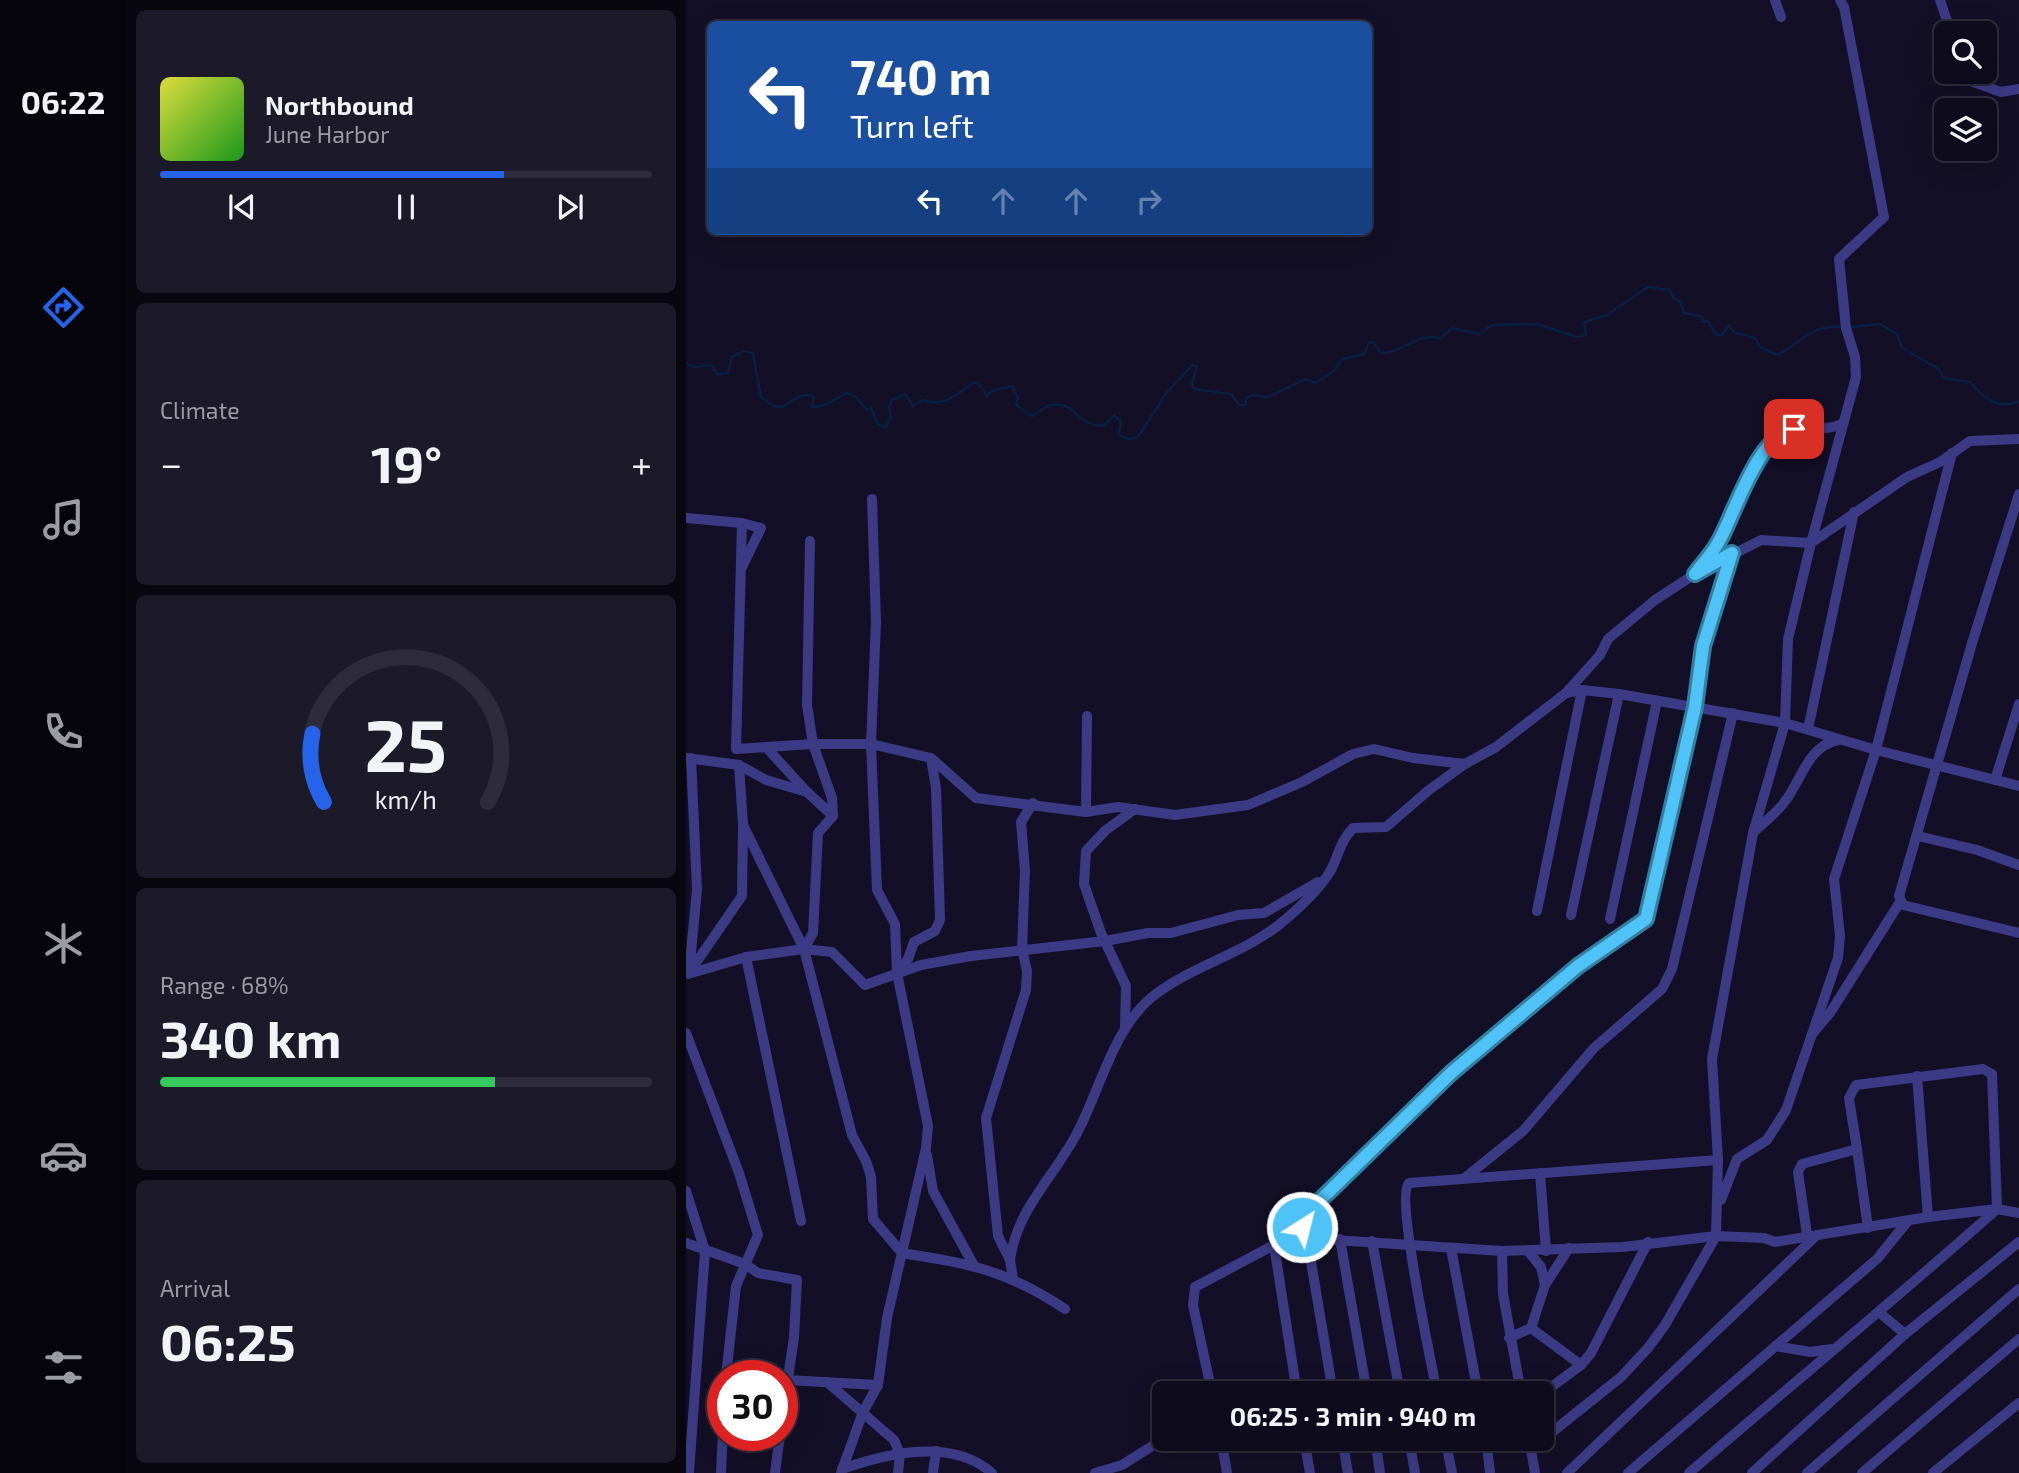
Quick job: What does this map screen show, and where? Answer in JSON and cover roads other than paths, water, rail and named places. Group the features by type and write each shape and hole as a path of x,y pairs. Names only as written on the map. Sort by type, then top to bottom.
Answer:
{"street":[{"path":"1775,0 1781,17"},
{"path":"1554,1426 1621,1377 1648,1348 1665,1325 1717,1236 1718,1160 1712,1059 1753,833 1785,723 1788,639 1841,424 1856,377 1855,357 1846,328 1839,259 1884,217 1844,7 1840,0"},
{"path":"1940,0 1947,21"},
{"path":"1979,84 2001,92 2019,89"},
{"path":"1695,574 1718,544 1746,480 1779,435 1787,430 1827,429 1841,424"},
{"path":"1010,1260 1024,1212 1062,1160 1125,1031 1138,1010 1191,970 1235,953 1282,923 1332,867 1341,840 1353,828 1385,827 1465,764 1496,747 1566,693 1600,655 1608,639 1655,600 1695,574 1761,540 1811,543 1907,477 1978,439 2019,439"},
{"path":"1717,1214 1737,1159 1767,1140 1786,1110 1838,958 1840,936 1834,878 1876,751 1952,453"},
{"path":"1811,1037 1830,1013 1900,902 1937,766 2019,494"},
{"path":"842,1471 863,1412 878,1385 887,1318 926,1148 928,1126 897,973 895,925 877,890 871,744 876,622 872,499"},
{"path":"1808,729 1854,512"},
{"path":"686,518 742,523 761,528 741,571"},
{"path":"742,523 736,749 813,744 871,744 931,758 976,798 1032,803 1086,812 1135,808 1175,815 1248,804 1302,782 1353,754 1374,749 1413,758 1465,764"},
{"path":"804,949 813,933 818,833 833,816 832,798 813,744 807,705 810,541"},
{"path":"1331,1381 1302,1227 1307,1213 1451,1073 1578,966 1646,919 1695,707 1703,646 1732,553"},
{"path":"1566,693 1582,690 1619,694 1785,723 1876,751 2019,786"},
{"path":"1536,911 1582,690"},
{"path":"1571,915 1619,694"},
{"path":"1610,919 1657,701"},
{"path":"1995,780 2019,704"},
{"path":"1466,1177 1524,1131 1594,1048 1662,989 1672,969 1733,713"},
{"path":"1086,812 1087,716"},
{"path":"1753,833 1784,803 1812,754 1824,743 1841,739"},
{"path":"766,747 833,816"},
{"path":"687,975 697,890 689,758 739,765 766,780 807,792"},
{"path":"897,973 908,959 914,942 935,931 940,920 936,788 931,758"},
{"path":"687,975 742,896 743,825 739,765"},
{"path":"1013,1279 1010,1260 998,1236 986,1118 1026,990 1027,971 1022,949 1025,871 1021,822 1032,803"},
{"path":"1125,1031 1126,986 1104,941 1084,884 1086,851 1106,830 1135,808"},
{"path":"743,825 804,949 852,1135 871,1177 873,1219 902,1254 973,1265 1028,1285 1065,1309"},
{"path":"1918,836 1977,850 2019,865"},
{"path":"687,975 746,957 804,949 832,952 865,985 920,965 1022,949 1104,941 1148,933 1171,933 1238,915 1264,913 1317,882 1332,867"},
{"path":"1900,902 1941,916 2019,933"},
{"path":"746,957 801,1221"},
{"path":"686,1034 739,1173 758,1235 736,1286 728,1360"},
{"path":"1868,1228 1849,1098 1856,1084 1983,1069 1992,1074 1997,1209"},
{"path":"1917,1076 1928,1217"},
{"path":"926,1148 933,1191 973,1265"},
{"path":"1812,1235 1798,1172 1802,1164 1857,1149"},
{"path":"1435,1381 1410,1244 1405,1187 1409,1184 1466,1177 1718,1160"},
{"path":"1540,1173 1546,1251"},
{"path":"686,1191 705,1251 689,1473"},
{"path":"1689,1473 1832,1349 1880,1313 1997,1209"},
{"path":"1207,1381 1193,1305 1195,1287 1274,1245 1304,1238 1502,1251 1546,1251 1623,1247 1648,1242 1684,1242 1717,1236 1764,1238 1775,1242 1928,1217 1997,1209 2019,1213"},
{"path":"1628,1473 1877,1259 1907,1222"},
{"path":"1567,1473 1812,1235"},
{"path":"1340,1239 1365,1381"},
{"path":"1372,1241 1398,1381"},
{"path":"1554,1385 1581,1366 1591,1353 1648,1242"},
{"path":"1752,1473 1905,1334 2019,1242"},
{"path":"686,1243 745,1264 758,1273 797,1280 790,1360"},
{"path":"1274,1245 1295,1381"},
{"path":"1451,1248 1476,1381"},
{"path":"1509,1338 1531,1328 1545,1285 1569,1248"},
{"path":"1502,1251 1503,1294 1518,1381"},
{"path":"1528,1251 1541,1267 1545,1285"},
{"path":"1807,1473 2019,1289"},
{"path":"1880,1313 1905,1334"},
{"path":"1531,1328 1581,1366"},
{"path":"1863,1473 2019,1339"},
{"path":"1776,1346 1810,1352 1832,1349"},
{"path":"798,1381 878,1385"},
{"path":"827,1382 894,1440 900,1454 898,1473"},
{"path":"1933,1473 2019,1403"},
{"path":"1095,1473 1122,1465 1152,1446"},
{"path":"721,1473 722,1451"},
{"path":"775,1473 778,1451"},
{"path":"842,1471 900,1454 936,1451 992,1473"},
{"path":"933,1473 936,1451"},
{"path":"1223,1451 1227,1473"},
{"path":"1306,1451 1310,1473"},
{"path":"1344,1451 1348,1473"},
{"path":"1376,1451 1380,1473"},
{"path":"1411,1451 1415,1473"},
{"path":"1448,1451 1452,1473"},
{"path":"1487,1451 1490,1473"},
{"path":"1531,1451 1535,1473"}],"waterway":[{"path":"686,363 695,367 711,365 717,374 728,373 732,357 744,351 753,353 761,397 773,406 783,407 805,395 814,397 812,407 817,407 847,393 856,397 867,410 871,407 877,423 885,428 891,418 889,406 892,400 905,394 913,406 923,400 944,401 973,383 978,383 987,396 993,391 1012,386 1018,397 1016,405 1032,416 1048,406 1060,405 1096,425 1105,425 1114,415 1121,422 1119,435 1128,439 1136,438 1140,434 1165,395 1192,365 1197,366 1192,384 1194,389 1231,394 1239,405 1246,405 1246,398 1252,395 1268,397 1306,379 1315,383 1334,371 1342,359 1364,354 1369,343 1373,342 1381,353 1390,352 1423,338 1441,338 1452,328 1479,334 1492,325 1537,324 1577,337 1586,335 1584,322 1607,315 1648,287 1670,290 1673,298 1680,301 1684,313 1703,317 1702,322 1708,321 1716,335 1722,335 1729,325 1734,332 1755,338 1760,347 1778,355 1815,331 1844,327"},
{"path":"1851,327 1880,324 1897,334 1902,348 1939,369 1944,378 1970,382 1991,401 2004,404 2019,402"}]}
